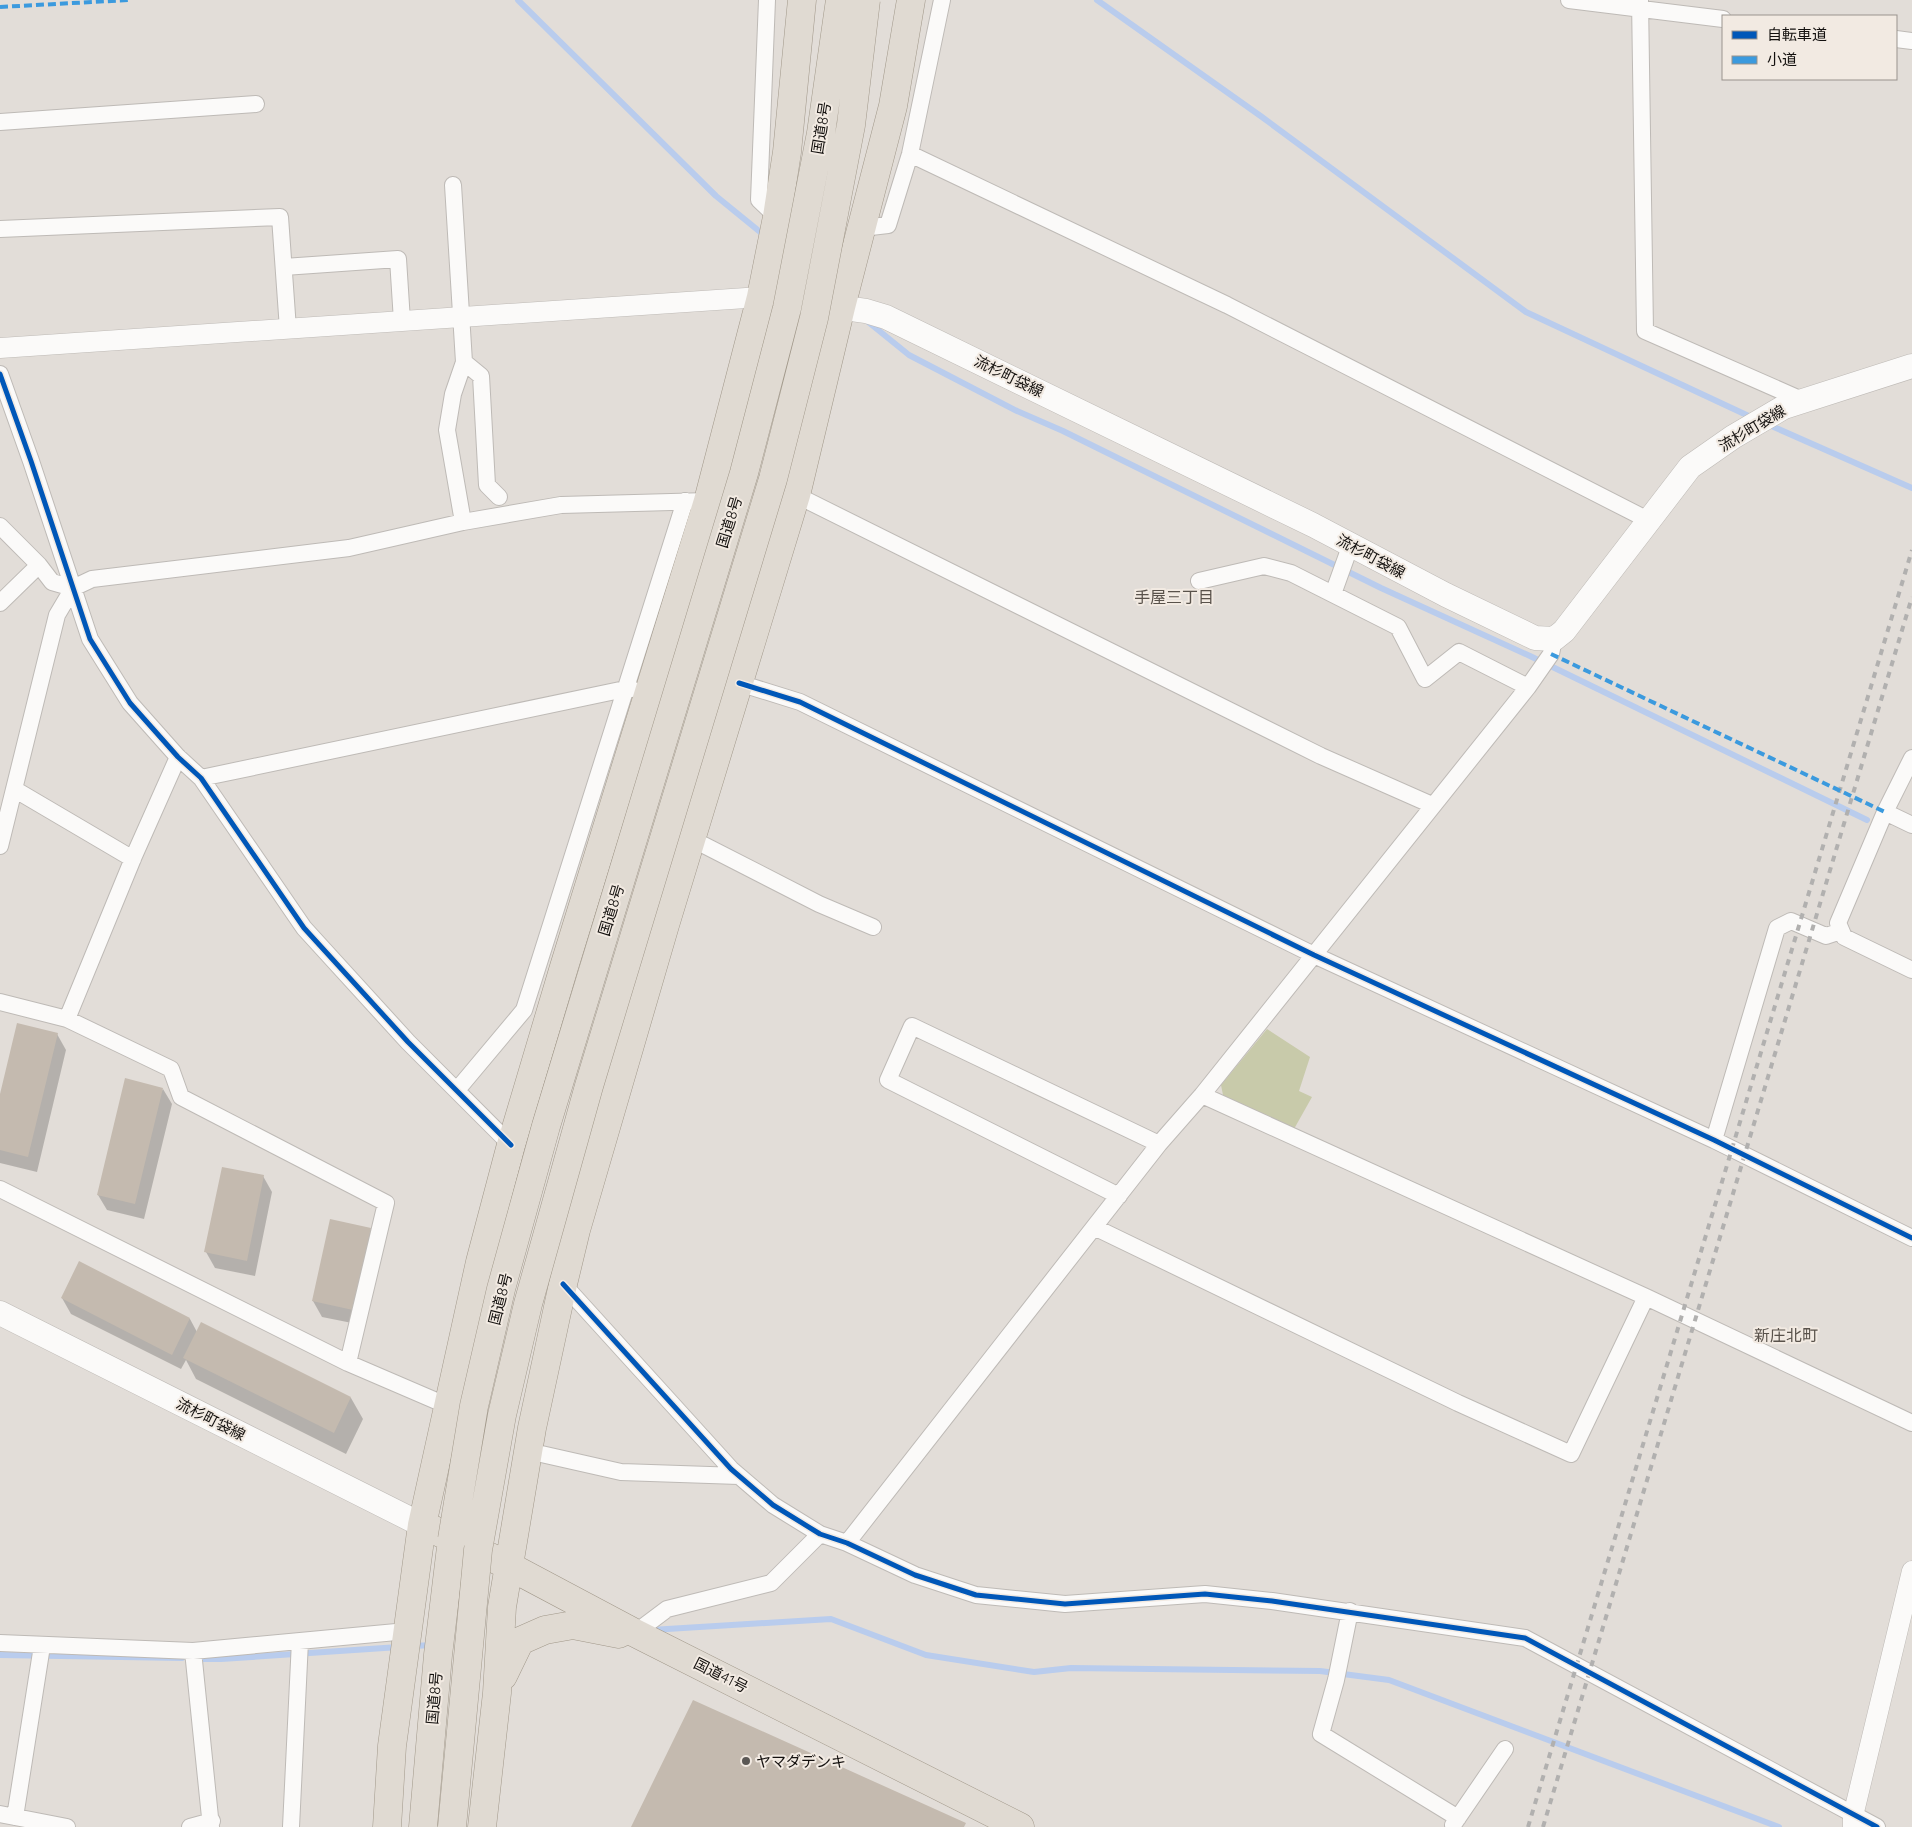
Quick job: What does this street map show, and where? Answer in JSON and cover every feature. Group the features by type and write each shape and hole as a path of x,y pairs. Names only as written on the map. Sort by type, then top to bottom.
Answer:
{"highway":[{"path":"387,1827 392,1746 422,1525 480,1262 637,690 761,297 778,217 787,152 802,0"},
{"name":"国道8号","path":"423,1827 438,1655 452,1539 474,1406 501,1289 546,1126 744,473 782,328 821,133 840,0"},
{"name":"国道8号","path":"452,1827 478,1550 504,1406 528,1304 589,1086 773,479 814,318 851,125 866,0"},
{"path":"482,1827 497,1693 502,1607 528,1451 563,1284 576,1230 796,495 841,307 893,106 911,0"},
{"name":"国道41号","path":"422,1525 509,1566 643,1637 1020,1827"},
{"path":"497,1693 507,1665 520,1641 545,1630 573,1625 643,1637"}],"main road":[{"name":"流杉町袋線","path":"761,297 841,307 886,317 1349,550 1535,638 1554,639 1564,631 1690,467 1733,437 1793,404 1912,366"},
{"name":"流杉町袋線","path":"0,1313 422,1525"}],"street":[{"path":"766,0 759,200 778,217"},
{"path":"862,228 888,225 910,154 942,0"},
{"path":"1569,0 1640,5 1722,19"},
{"path":"1640,5 1645,331 1793,404"},
{"path":"1897,39 1912,41"},
{"path":"0,122 256,104"},
{"path":"910,154 1227,305 1648,520"},
{"path":"453,185 464,362 453,394 447,430 463,522"},
{"path":"0,229 280,217 288,329"},
{"path":"284,267 398,259 402,321"},
{"path":"0,348 761,297"},
{"path":"464,362 481,376 487,485 499,497"},
{"path":"0,374 90,639 130,703 178,757 201,778 304,928 381,1014 511,1145"},
{"path":"796,495 1321,756 1432,805"},
{"path":"0,846 57,615 73,588 92,579 349,548 463,522 560,505 696,501"},
{"path":"0,526 39,564 52,582 73,588"},
{"path":"1335,588 1349,550"},
{"path":"0,603 39,564"},
{"path":"1199,581 1264,566 1291,573 1335,588 1398,627 1425,679 1459,652 1528,687"},
{"path":"847,1543 1159,1144 1202,1095 1528,687 1551,654 1554,639"},
{"path":"739,683 800,702 1314,955 1714,1140 1912,1238"},
{"path":"201,778 637,690"},
{"path":"457,1090 524,1010 637,690"},
{"path":"67,1019 133,859 178,757"},
{"path":"1912,758 1885,812 1838,923 1844,937 1912,970"},
{"path":"14,788 133,859"},
{"path":"1885,812 1912,825"},
{"path":"692,839 819,904 873,927"},
{"path":"1714,1140 1777,928 1790,921 1826,936 1841,931"},
{"path":"0,1002 67,1019 171,1069 182,1098 386,1203 348,1363"},
{"path":"1119,1196 888,1080 912,1026 1159,1144"},
{"path":"1202,1095 1646,1297 1912,1424"},
{"path":"0,1189 348,1363 448,1406"},
{"path":"1094,1227 1458,1403 1571,1454 1646,1297"},
{"path":"563,1284 638,1369 739,1476 773,1505 820,1534 847,1543 914,1575 976,1595 1065,1604 1205,1594 1350,1611 1525,1638 1853,1822 1877,1827"},
{"path":"528,1451 621,1472 739,1476"},
{"path":"643,1637 667,1609 771,1583 820,1534"},
{"path":"1853,1822 1912,1571"},
{"path":"1350,1611 1338,1672 1321,1734 1455,1822 1505,1749"},
{"path":"0,1643 193,1651 407,1631"},
{"path":"291,1827 300,1641"},
{"path":"42,1646 8,1815 67,1827"},
{"path":"190,1827 212,1824 193,1651"}],"green space":[{"path":"1267,1029 1310,1057 1299,1091 1312,1097 1294,1129 1224,1100 1221,1085"}],"building":[{"path":"17,1023 58,1033 28,1157 0,1150 0,1094"},
{"path":"125,1078 163,1088 135,1204 97,1195"},
{"path":"222,1167 264,1175 247,1261 204,1252"},
{"path":"330,1219 371,1228 353,1310 312,1301"},
{"path":"79,1261 190,1318 172,1355 61,1298"},
{"path":"201,1322 351,1397 334,1433 183,1358"},
{"name":"ヤマダデンキ","path":"693,1700 966,1823 964,1827 631,1827"}],"waterway":[{"path":"518,0 716,196 765,236"},
{"path":"1097,0 1262,117 1526,312 1753,418"},
{"path":"867,321 909,355 1017,411 1063,431 1381,588 1530,656 1867,820"},
{"path":"1767,424 1912,488"},
{"path":"651,1630 831,1619 926,1655 1034,1672 1071,1668 1320,1671 1389,1680 1779,1827"},
{"path":"412,1646 434,1645"},
{"path":"195,1659 221,1659 399,1647"},
{"path":"0,1655 182,1658"}],"railway":[{"path":"1528,1827 1912,550"},
{"path":"1543,1827 1912,597"}],"marked path":[{"path":"0,7 129,0"},
{"path":"1551,654 1885,812"}],"cycle path":[{"path":"0,374 90,639 130,703 178,757 201,778 304,928 408,1042 511,1145"},
{"path":"739,683 800,702 1314,955 1714,1140 1912,1238"},
{"path":"563,1284 731,1469 773,1505 820,1534 847,1543 915,1575 976,1595 1065,1604 1205,1594 1272,1601 1525,1638 1877,1827"}],"place":[{"name":"ヤマダデンキ","path":"746,1761"}],"district":[{"name":"手屋三丁目","path":"1174,597"},
{"name":"新庄北町","path":"1786,1335"}]}
